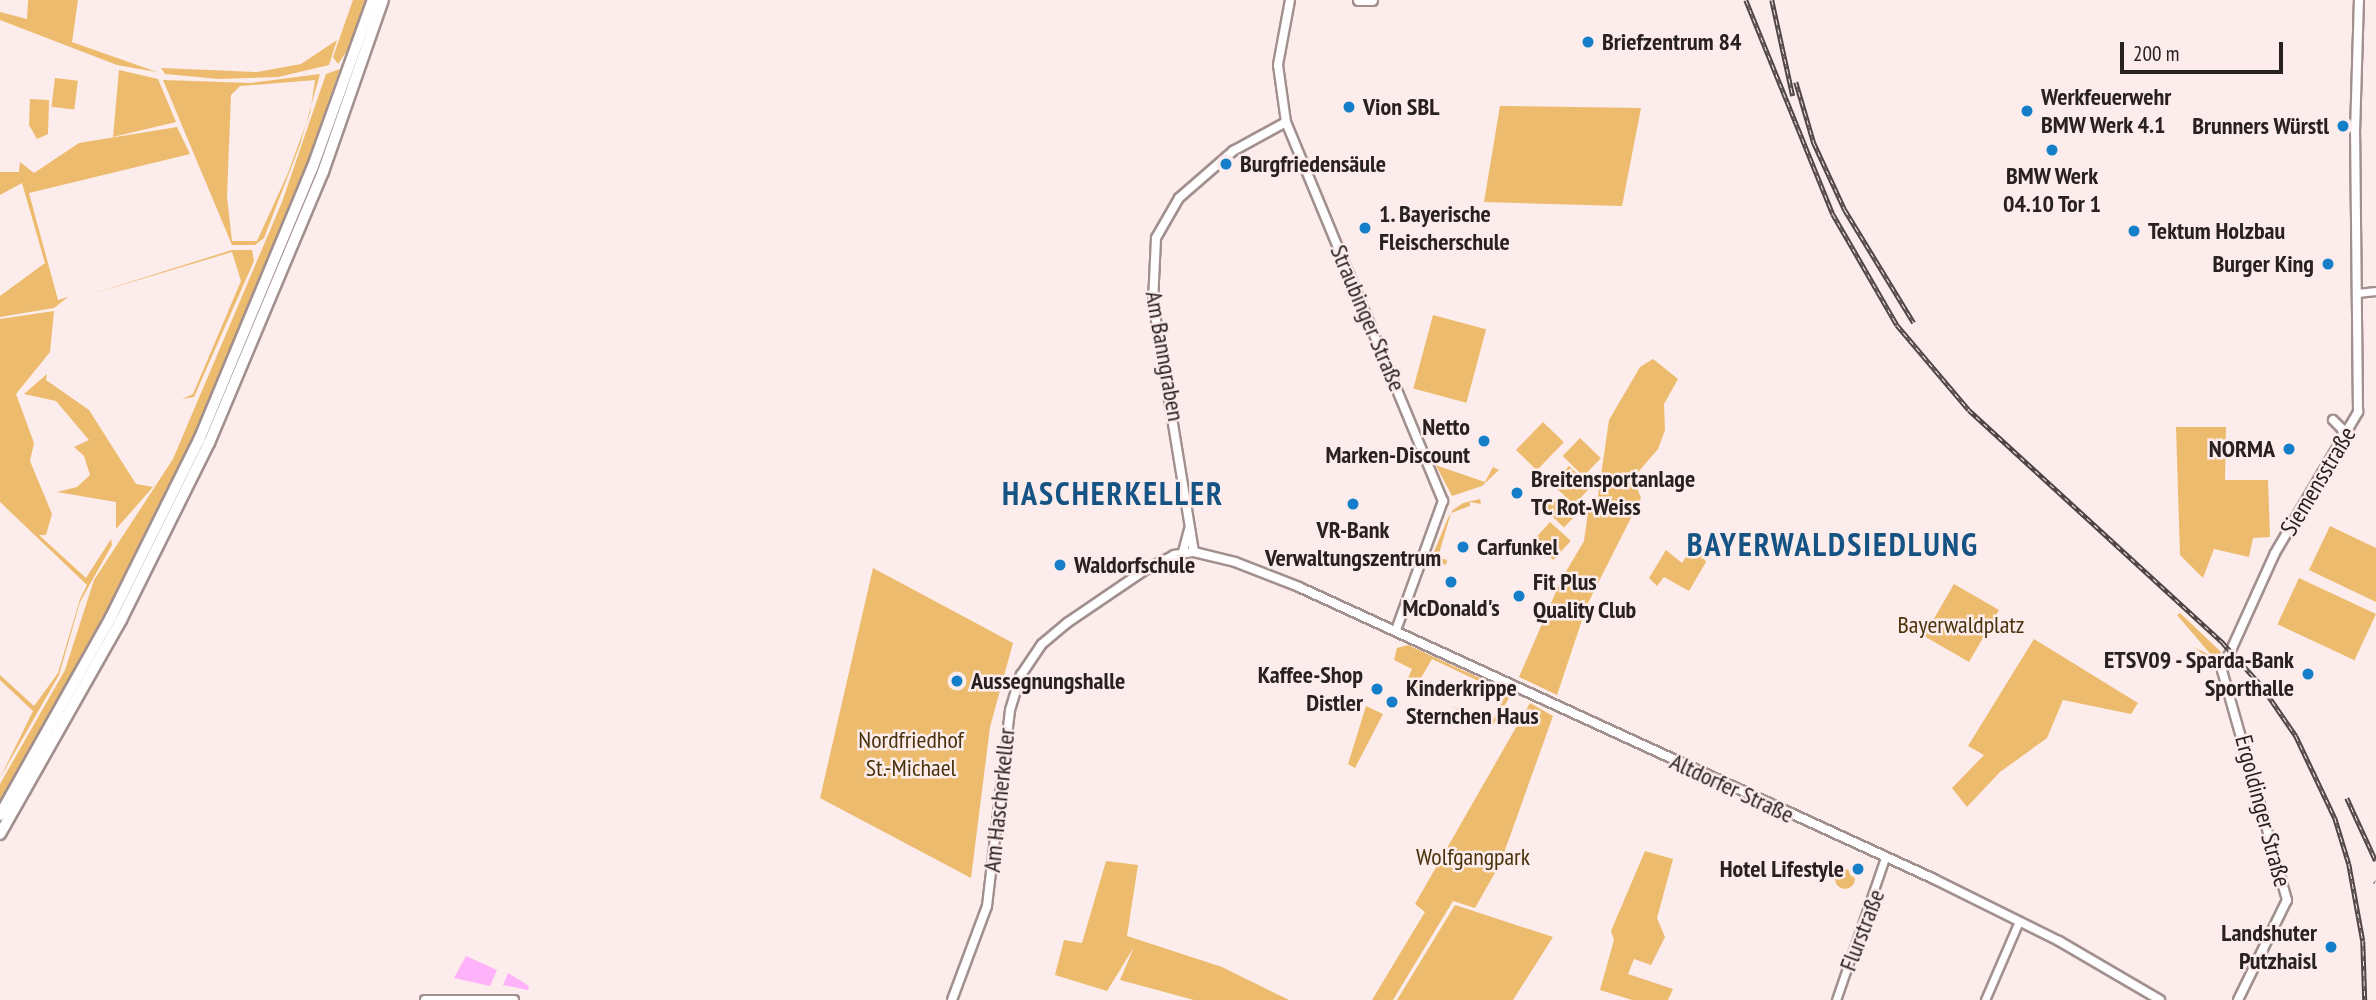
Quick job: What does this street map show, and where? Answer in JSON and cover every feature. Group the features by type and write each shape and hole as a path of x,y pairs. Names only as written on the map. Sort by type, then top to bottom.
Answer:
{"highway":[{"path":"0,834 121,620 209,443 274,296 354,72 371,0"},
{"path":"359,55 383,0"},
{"path":"0,815 111,617 199,440 258,306 354,72"}],"main road":[{"name":"Straubinger Straße","path":"1290,0 1278,65 1286,122 1443,501 1396,630"},
{"path":"1359,0 1370,0"},
{"name":"Siemensstraße","path":"2227,655 2275,553 2344,440 2358,412 2355,133 2359,0"},
{"name":"Am Banngraben","path":"1194,552 1195,542 1189,526 1177,430 1153,302 1156,239 1180,198 1233,151 1286,122"},
{"path":"2333,420 2342,429 2344,440"},
{"name":"Am Banngraben","path":"1183,552 1189,526"},
{"path":"1195,542 1209,553"},
{"name":"Am Hascherkeller","path":"953,999 987,906 1010,710 1021,675 1052,634 1145,570 1183,552 1209,553 1299,587"},
{"name":"Altdorfer Straße","path":"1299,587 2019,921 2160,1000"},
{"name":"Ergoldinger Straße","path":"2227,655 2223,679 2287,900 2238,1000"},
{"path":"425,1000 514,1000"}],"street":[{"path":"2357,293 2376,291"},
{"name":"Flurstraße","path":"1836,1000 1885,858"},
{"path":"1985,1000 2019,921"}],"green space":[{"path":"28,0 78,0 72,42 157,72 117,65 0,20 0,12 27,19"},
{"path":"353,0 365,0 349,48 338,64 333,57"},
{"path":"337,40 329,65 278,77 219,79 165,74 161,68 257,72 301,64"},
{"path":"340,69 288,216 184,459 92,641 0,804 0,784 65,670 94,580 173,459 282,202 326,74"},
{"path":"119,70 158,79 176,122 113,137"},
{"path":"320,74 311,105 315,80 240,86 231,95 227,197 232,241 257,241 306,125 264,238 255,245 232,245 163,80 251,83"},
{"path":"55,78 78,81 74,110 51,107"},
{"path":"30,99 49,100 48,134 37,139 29,125"},
{"path":"1500,106 1641,108 1622,206 1484,202"},
{"path":"177,127 190,154 29,193 58,300 68,297 54,308 0,317 0,296 45,263 22,183 0,195 0,172 19,172 20,162 34,173 79,143"},
{"path":"232,250 252,250 254,261 194,397 182,399 193,394 241,281 232,252 88,295"},
{"path":"54,311 50,352 16,394 34,443 30,461 52,514 46,535 39,535 86,578 111,539 112,545 80,602 59,675 0,778 33,711 0,680 0,675 34,706 58,673 80,599 87,585 0,502 0,319"},
{"path":"1433,315 1486,329 1466,403 1413,388"},
{"path":"1653,359 1678,379 1664,404 1665,430 1658,449 1633,478 1641,498 1587,605 1557,695 1519,677 1561,580 1584,541 1588,512 1598,496 1609,420 1640,367"},
{"path":"47,374 46,380 89,410 136,484 153,487 116,529 116,502 57,492 77,487 90,475 84,456 74,447 89,440 56,401 24,394"},
{"path":"1543,422 1564,442 1537,470 1516,450"},
{"path":"2176,427 2226,427 2225,480 2268,480 2270,537 2253,538 2249,557 2214,549 2203,578 2180,555"},
{"path":"1580,438 1601,458 1583,476 1563,456"},
{"path":"1434,451 1438,466 1485,482 1493,467 1499,470 1482,486 1452,496 1430,454"},
{"path":"1569,466 1591,486 1575,505 1552,485"},
{"path":"1552,498 1573,518 1564,527 1543,507"},
{"path":"1480,499 1481,504 1470,502 1470,506 1451,513 1463,503"},
{"path":"1451,513 1438,557 1447,560 1446,565 1431,559"},
{"path":"1550,522 1571,541 1553,560 1533,541"},
{"path":"2330,526 2376,548 2376,602 2309,570"},
{"path":"1694,544 1706,562 1689,591 1664,577 1657,586 1649,578 1666,550 1682,563"},
{"name":"Nordfriedhof St.-Michael","path":"873,568 1013,643 990,727 971,878 820,798"},
{"path":"2299,578 2376,614 2354,660 2277,624"},
{"name":"Bayerwaldplatz","path":"1954,584 1999,610 1969,662 1924,636"},
{"path":"2180,613 2221,652 2216,664 2194,647 2213,657 2177,615"},
{"path":"2034,639 2138,703 2131,714 2063,700 2047,738 2000,772 1967,807 1952,788 1984,755 1968,746"},
{"path":"1408,645 1512,693 1493,725 1449,705 1492,722 1506,694 1432,659 1418,683 1420,689 1443,699 1426,694 1406,683 1412,669 1394,660 1397,648"},
{"name":"Wolfgangpark","path":"1530,703 1553,716 1500,864 1475,908 1453,901 1393,1000 1372,1000 1425,912 1415,904"},
{"path":"1366,706 1383,714 1355,768 1348,764"},
{"path":"1645,851 1673,859 1657,918 1665,937 1651,965 1634,959 1628,974 1673,989 1668,1000 1632,1000 1600,990 1614,940 1611,931"},
{"path":"1106,861 1138,865 1127,936 1222,967 1289,1000 1194,1000 1120,980 1134,947 1107,991 1055,975 1064,940 1082,943"},
{"path":"1841,869 1849,869 1855,879 1849,889 1841,889 1835,883 1835,875"},
{"path":"1455,905 1553,937 1513,1000 1397,1000"}],"shaded area":[{"path":"466,956 497,970 490,986 454,978"},
{"path":"508,973 529,986 528,990 503,985"}],"railway":[{"path":"1746,0 1833,214 1897,325 1969,410 2223,643 2261,685 2296,736 2335,818 2349,864 2363,941 2365,1000"},
{"path":"1772,0 1793,96"},
{"path":"1796,82 1814,143 1845,210 1914,323"},
{"path":"2347,798 2376,861"}],"place":[{"name":"Briefzentrum 84","path":"1588,42"},
{"name":"Vion SBL","path":"1349,107"},
{"name":"Werkfeuerwehr BMW Werk 4.1","path":"2027,111"},
{"name":"Brunners Würstl","path":"2343,126"},
{"name":"BMW Werk 04.10 Tor 1","path":"2052,150"},
{"name":"Burgfriedensäule","path":"1226,164"},
{"name":"1. Bayerische Fleischerschule","path":"1365,228"},
{"name":"Tektum Holzbau","path":"2134,231"},
{"name":"Burger King","path":"2328,264"},
{"name":"Netto Marken-Discount","path":"1484,441"},
{"name":"NORMA","path":"2289,449"},
{"name":"Breitensportanlage TC Rot-Weiss","path":"1517,493"},
{"name":"VR-Bank Verwaltungszentrum","path":"1353,504"},
{"name":"Carfunkel","path":"1463,547"},
{"name":"Waldorfschule","path":"1060,565"},
{"name":"McDonald's","path":"1451,582"},
{"name":"Fit Plus Quality Club","path":"1519,596"},
{"name":"ETSV09 - Sparda-Bank Sporthalle","path":"2308,674"},
{"name":"Aussegnungshalle","path":"957,681"},
{"name":"Kaffee-Shop Distler","path":"1377,689"},
{"name":"Kinderkrippe Sternchen Haus","path":"1392,702"},
{"name":"Hotel Lifestyle","path":"1858,869"},
{"name":"Landshuter Putzhaisl","path":"2331,947"}],"district":[{"name":"HASCHERKELLER","path":"1113,493"},
{"name":"BAYERWALDSIEDLUNG","path":"1833,544"}]}
